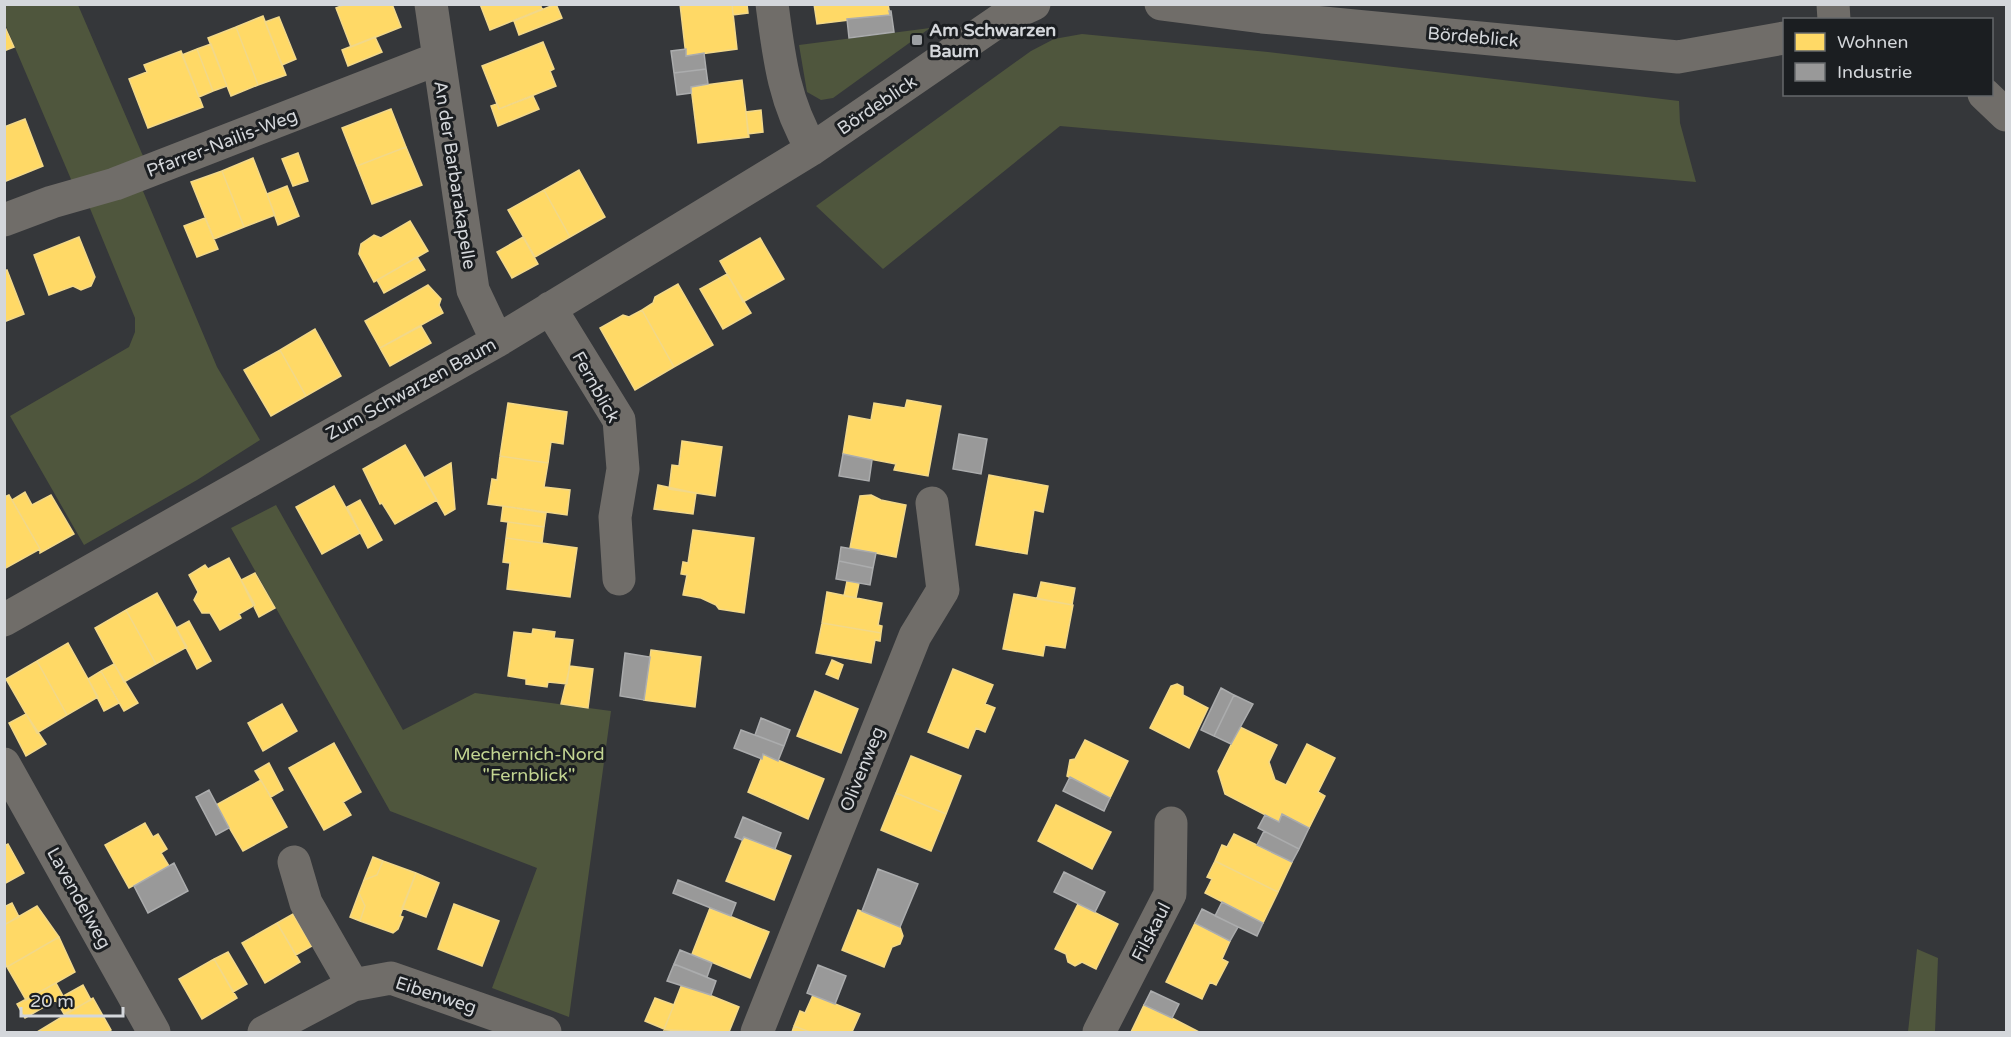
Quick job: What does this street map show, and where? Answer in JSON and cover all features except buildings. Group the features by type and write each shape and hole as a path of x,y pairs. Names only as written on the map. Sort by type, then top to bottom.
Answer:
{"street":[{"name":"An der Barbarakapelle","path":"431,4 437,59 473,290 497,341"},
{"path":"772,4 781,75 802,132 812,149"},
{"name":"Bördeblick","path":"812,149 1003,18 1034,4"},
{"name":"Bördeblick","path":"1161,4 1262,11 1678,57 1783,38"},
{"name":"Pfarrer-Nailis-Weg","path":"4,220 52,202 115,184 437,59"},
{"path":"1986,96 2007,115"},
{"name":"Zum Schwarzen Baum","path":"4,620 497,341 812,149"},
{"name":"Fernblick","path":"550,308 619,420 623,469 615,517 619,579"},
{"name":"Olivenweg","path":"757,1032 915,636 943,590 932,504"},
{"name":"Lavendelweg","path":"4,764 154,1032"},
{"name":"Filskaul","path":"1099,1032 1170,894 1171,823"},
{"path":"294,862 306,903 354,985"},
{"name":"Eibenweg","path":"264,1032 354,985 391,978 544,1032"}],"green space":[{"path":"4,5 78,5 146,163 76,191 5,24"},
{"path":"930,28 833,98 821,100 807,92 799,45"},
{"path":"1082,34 1268,52 1679,101 1680,123 1696,182 1060,126 883,269 816,206 1031,51 1054,39"},
{"path":"140,184 217,367 260,440 197,480 84,545 10,416 129,347 135,332 135,318 89,206"},
{"name":"Mechernich-Nord \"Fernblick\"","path":"276,505 403,730 475,693 611,711 569,1017 492,988 537,868 390,811 231,528"},
{"path":"1917,949 1938,958 1935,1032 1908,1032"}],"place":[{"name":"Am Schwarzen Baum","path":"917,40"}]}
